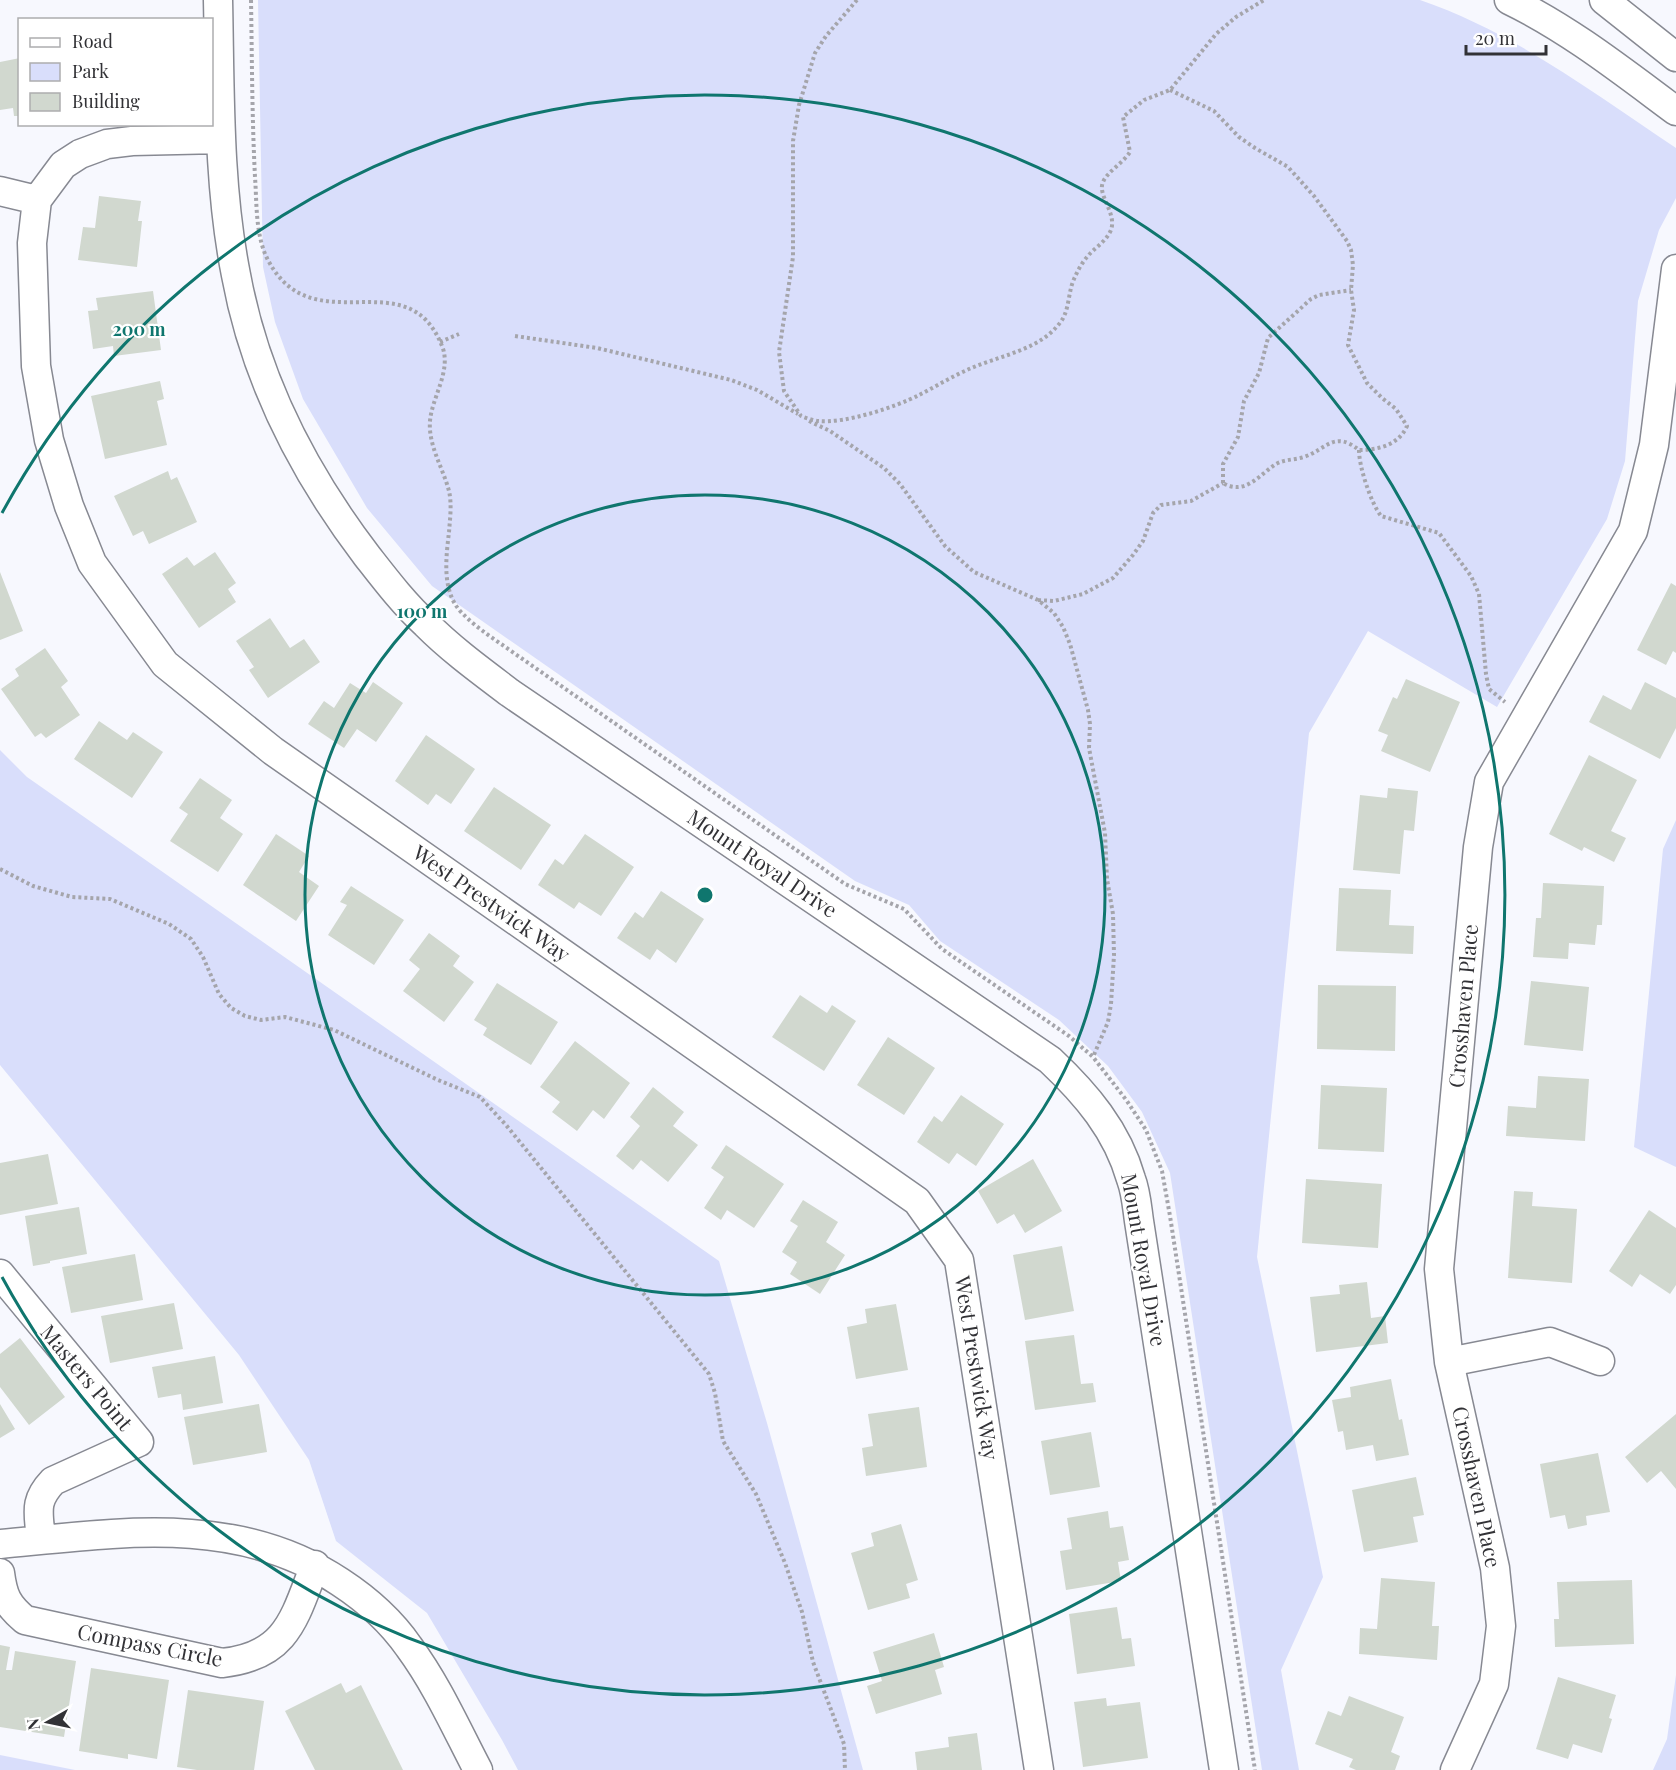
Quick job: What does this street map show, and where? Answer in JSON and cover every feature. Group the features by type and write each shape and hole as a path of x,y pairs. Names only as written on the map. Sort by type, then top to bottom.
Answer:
{"street":[{"name":"Mount Royal Drive","path":"218,0 222,139 228,218 235,274 246,323 261,370 282,420 306,466 331,507 382,575 426,624 463,658 510,693 1050,1060 1080,1088 1118,1144 1132,1180 1139,1221 1224,1770"},
{"path":"1509,0 1582,42 1676,111"},
{"path":"1604,0 1676,57"},
{"name":"West Prestwick Way","path":"222,139 132,141 107,144 80,154 63,165 37,201 32,243 36,366 49,440 69,506 92,563 165,664 273,751 917,1201 959,1260 1039,1770"},
{"path":"0,190 37,201"},
{"name":"Crosshaven Place","path":"1455,1770 1494,1684 1501,1626 1495,1568 1449,1362 1439,1269 1478,847 1489,782 1633,531 1654,445 1676,269"},
{"name":"Masters Point","path":"5,1292 139,1442 53,1481 43,1492 38,1505 41,1540"},
{"path":"1449,1362 1550,1342 1600,1361"},
{"path":"0,1544 150,1532 190,1533 228,1537 265,1545 315,1565 353,1590 377,1611 408,1645 434,1684 478,1770"},
{"name":"Compass Circle","path":"0,1574 2,1591 11,1608 25,1620 222,1663 244,1661 283,1637 315,1565"}],"path":[{"path":"251,0 257,213 262,246 269,262 294,290 318,301 335,304 392,302 410,308 424,318 440,342 444,362 430,425 432,441 449,491 451,513 446,568 448,586 461,613 490,637 845,884 904,909 942,949 1069,1036 1093,1057 1108,1022 1113,982 1113,914 1106,870 1105,833 1089,748 1088,710 1070,644 1054,613 1038,600 974,572 945,546 900,484 884,468 830,431 758,390 730,380 597,348 515,336"},
{"path":"857,0 826,36 815,53 799,105 793,141 792,180 795,225 793,257 779,352 784,391 801,416 818,421 830,421 872,412 916,397 966,370 1039,342 1053,331 1067,311 1068,294 1079,269 1086,258 1103,242 1110,230 1112,220 1101,188 1103,180 1120,165 1130,152 1123,117 1144,100 1170,90 1216,34 1236,17 1264,0"},
{"path":"1170,90 1214,111 1239,137 1288,167 1347,241 1352,258 1351,290 1354,310 1348,345 1367,383 1396,409 1407,426 1404,434 1376,450 1359,450 1349,442 1341,440 1328,443 1304,457 1279,462 1252,483 1241,488 1223,483"},
{"path":"1223,483 1223,464 1238,437 1244,401 1259,373 1268,338 1311,299 1319,295 1351,290"},
{"path":"440,342 459,334"},
{"path":"1359,450 1362,472 1381,516 1439,533 1471,576 1479,594 1489,689 1499,699 1527,715"},
{"path":"1038,600 1054,600 1083,594 1113,578 1143,541 1153,513 1161,505 1191,501 1223,483"},
{"path":"0,869 33,886 72,897 111,899 169,924 191,939 203,957 219,994 231,1008 245,1016 261,1020 285,1017 334,1030 480,1097 506,1125 709,1374 715,1393 723,1441 756,1494 785,1563 802,1612 813,1662 844,1744 845,1770"}],"green space":[{"path":"258,0 1420,0 1455,13 1521,47 1676,148 1676,198 1659,230 1638,301 1625,461 1607,519 1497,707 1368,631 1309,733 1257,1257 1323,1577 1281,1670 1299,1770 1262,1770 1170,1173 1142,1112 1108,1066 1059,1020 940,941 909,905 855,881 432,586 367,508 303,399 275,322 263,267"},
{"path":"0,750 27,777 719,1261 767,1423 863,1770 518,1770 427,1613 336,1541 309,1460 239,1355 0,1065"},
{"path":"1676,820 1676,1167 1634,1147 1663,849"},
{"path":"1676,1675 1676,1770 1653,1770 1667,1739"},
{"path":"0,1755 75,1770 0,1770"}],"building":[{"path":"18,58 18,116 14,116 13,108 0,110 0,62"},
{"path":"99,196 141,201 138,221 142,221 137,267 78,260 83,227 95,228"},
{"path":"153,291 161,350 114,356 113,346 93,349 88,311 98,310 96,298"},
{"path":"160,381 164,399 157,401 167,445 105,459 91,396"},
{"path":"168,471 171,480 177,477 197,522 149,544 143,531 133,536 114,496"},
{"path":"215,552 236,583 228,589 236,602 199,628 162,574 187,557 194,566"},
{"path":"0,572 23,631 0,640"},
{"path":"1671,583 1676,586 1676,653 1673,651 1666,665 1637,650"},
{"path":"270,618 290,648 304,639 320,662 268,698 249,670 254,667 236,641"},
{"path":"45,648 68,681 61,687 80,715 46,738 41,733 35,737 1,689 19,676 15,669"},
{"path":"1406,679 1460,702 1430,772 1381,751 1388,735 1378,731 1393,697 1397,699"},
{"path":"373,682 403,703 376,742 357,729 344,748 308,724 324,701 334,708 350,683 366,693"},
{"path":"1645,682 1676,698 1676,728 1660,759 1589,722 1603,695 1631,710"},
{"path":"99,721 127,740 133,732 163,752 132,798 74,759"},
{"path":"426,735 475,769 451,804 436,794 428,805 395,781"},
{"path":"1589,755 1637,780 1611,831 1626,838 1614,862 1584,847 1582,851 1549,834"},
{"path":"200,778 232,800 220,818 243,834 218,872 170,841 188,814 179,808"},
{"path":"494,787 551,825 521,870 464,831"},
{"path":"1388,788 1418,791 1414,831 1404,830 1400,874 1353,870 1360,795 1387,798"},
{"path":"276,834 309,856 299,872 319,886 296,921 243,885"},
{"path":"585,834 634,867 601,916 579,902 574,909 538,885 555,859 563,865"},
{"path":"1543,883 1604,886 1602,925 1597,925 1595,945 1569,943 1568,959 1533,957 1536,918 1541,918"},
{"path":"351,886 404,920 374,965 328,935 347,905 340,902"},
{"path":"1339,888 1391,890 1389,925 1414,926 1413,954 1336,951"},
{"path":"661,891 704,919 676,963 657,949 650,960 617,938 635,912 643,918"},
{"path":"429,933 460,956 453,966 474,982 444,1022 403,991 420,969 409,960"},
{"path":"1531,981 1589,987 1583,1051 1524,1045"},
{"path":"497,983 558,1022 531,1065 483,1035 487,1028 474,1020"},
{"path":"1318,985 1396,986 1395,1051 1317,1049"},
{"path":"800,995 827,1013 832,1005 856,1021 824,1071 772,1037"},
{"path":"888,1037 935,1068 904,1115 857,1085"},
{"path":"575,1041 630,1083 604,1119 593,1110 577,1131 552,1112 560,1102 540,1087"},
{"path":"1538,1076 1589,1079 1585,1141 1506,1136 1508,1106 1536,1108"},
{"path":"1321,1085 1387,1088 1384,1152 1318,1149"},
{"path":"653,1087 684,1112 673,1126 698,1145 668,1182 641,1160 633,1170 616,1156 640,1126 630,1117"},
{"path":"961,1095 1004,1124 976,1166 957,1153 949,1164 917,1142 934,1116 942,1122"},
{"path":"726,1145 784,1184 754,1228 727,1210 721,1220 704,1208 724,1177 711,1168"},
{"path":"48,1154 58,1204 0,1215 0,1163"},
{"path":"1033,1159 1062,1211 1025,1233 1014,1214 997,1224 978,1191"},
{"path":"1306,1179 1382,1184 1378,1248 1302,1243"},
{"path":"1514,1191 1533,1192 1532,1206 1577,1209 1572,1283 1508,1278"},
{"path":"803,1200 838,1222 826,1242 845,1255 820,1294 790,1274 797,1262 782,1252 798,1226 790,1221"},
{"path":"79,1207 87,1254 33,1266 25,1216"},
{"path":"1649,1210 1676,1228 1676,1285 1670,1294 1640,1274 1632,1287 1609,1271"},
{"path":"1062,1246 1074,1311 1025,1320 1013,1255"},
{"path":"135,1254 143,1300 71,1313 62,1267"},
{"path":"1367,1282 1371,1318 1385,1316 1388,1343 1316,1352 1310,1297 1340,1294 1339,1285"},
{"path":"174,1303 183,1349 110,1363 101,1316"},
{"path":"896,1304 908,1370 856,1379 847,1327 867,1323 865,1309"},
{"path":"1074,1335 1081,1384 1093,1383 1096,1402 1035,1410 1025,1341"},
{"path":"20,1338 65,1397 29,1425 0,1387 0,1354"},
{"path":"215,1356 223,1403 183,1410 181,1394 158,1398 152,1367"},
{"path":"1391,1379 1409,1455 1376,1461 1373,1445 1346,1450 1343,1431 1338,1432 1332,1400 1351,1397 1350,1387"},
{"path":"0,1404 15,1429 0,1438"},
{"path":"259,1404 267,1452 193,1465 184,1417"},
{"path":"919,1407 927,1467 866,1476 862,1448 873,1446 868,1414"},
{"path":"1676,1414 1676,1489 1661,1471 1647,1483 1625,1457"},
{"path":"1091,1432 1100,1487 1050,1495 1041,1441"},
{"path":"1598,1453 1610,1512 1586,1516 1587,1525 1568,1529 1565,1515 1550,1518 1540,1464"},
{"path":"1416,1477 1424,1515 1413,1517 1418,1542 1364,1552 1352,1490"},
{"path":"1108,1511 1110,1528 1123,1526 1129,1560 1118,1562 1121,1581 1066,1590 1060,1551 1072,1549 1067,1518"},
{"path":"901,1524 918,1580 906,1584 910,1598 868,1610 851,1553 874,1546 871,1533"},
{"path":"1381,1578 1435,1582 1432,1626 1439,1626 1437,1660 1359,1654 1360,1628 1377,1629"},
{"path":"1632,1580 1634,1644 1555,1647 1554,1619 1559,1619 1557,1582"},
{"path":"1117,1607 1122,1639 1131,1638 1135,1666 1077,1674 1069,1614"},
{"path":"934,1633 944,1667 935,1670 942,1694 876,1714 867,1686 882,1681 873,1652"},
{"path":"0,1645 10,1647 6,1670 12,1670 15,1651 76,1661 64,1737 0,1727"},
{"path":"91,1668 169,1680 157,1759 128,1754 128,1759 79,1751"},
{"path":"1558,1677 1616,1695 1602,1753 1573,1744 1568,1759 1536,1749"},
{"path":"341,1683 346,1693 361,1685 403,1770 315,1770 285,1711"},
{"path":"188,1690 264,1701 254,1770 197,1770 177,1767"},
{"path":"1349,1696 1404,1717 1391,1752 1400,1756 1395,1770 1356,1770 1349,1767 1353,1759 1315,1744 1328,1711 1341,1716"},
{"path":"1106,1698 1107,1706 1140,1702 1148,1758 1083,1767 1074,1702"},
{"path":"977,1733 982,1770 917,1770 915,1752 949,1747 948,1737"}]}
